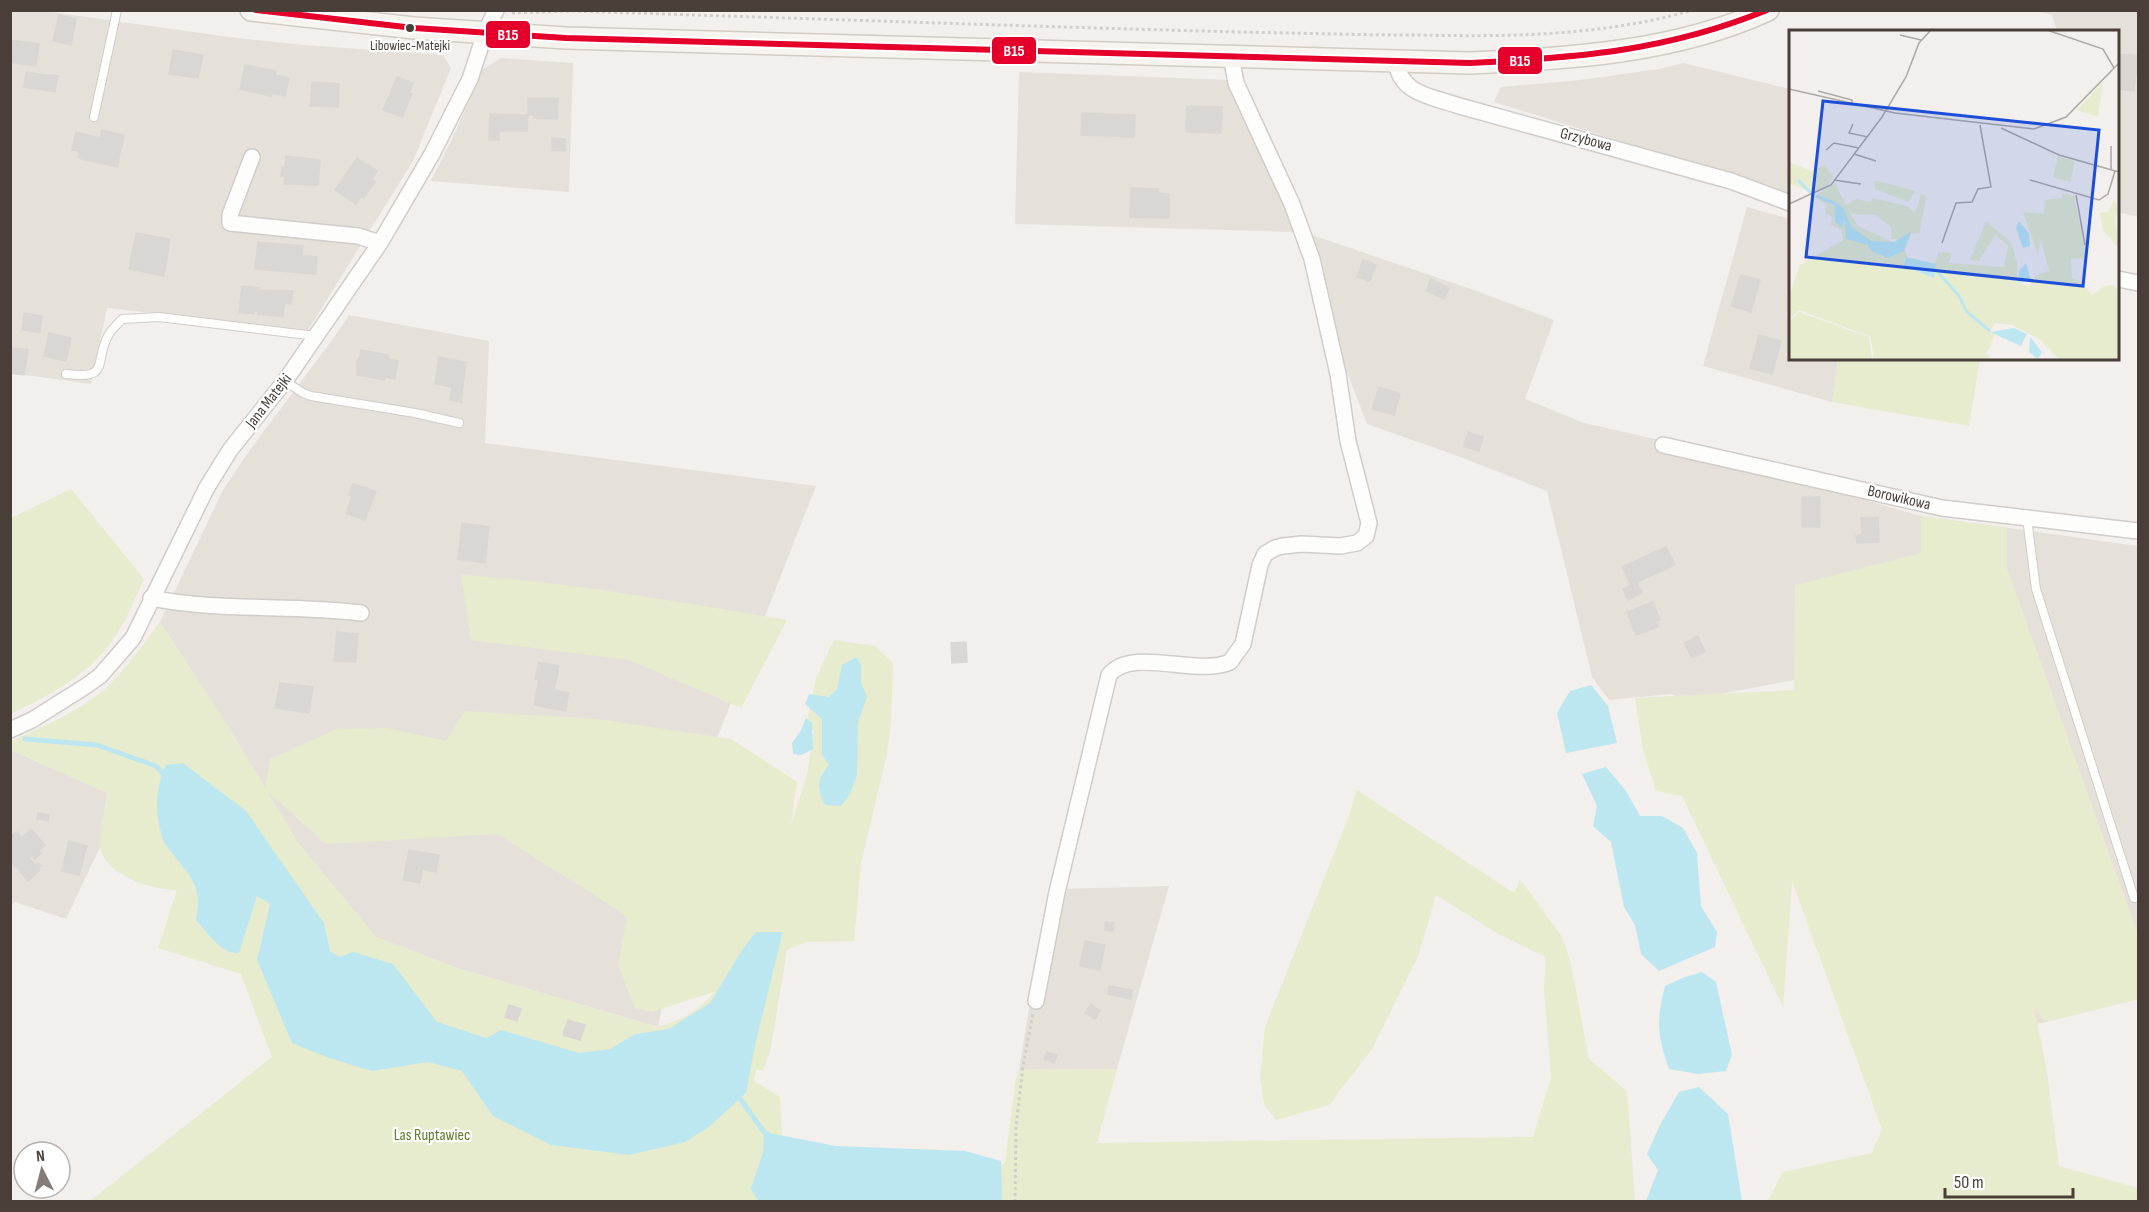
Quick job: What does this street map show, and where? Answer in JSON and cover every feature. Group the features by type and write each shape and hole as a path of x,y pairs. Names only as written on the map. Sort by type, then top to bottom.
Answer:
{"street":[{"path":"252,10 414,28 587,39 1470,63 1560,58 1646,48 1714,32 1768,10"},
{"name":"Jana Matejki","path":"10,730 32,720 86,686 100,675 133,638 206,489 230,450 285,381 380,243 432,154 470,79 485,33 495,12"},
{"path":"1036,1001 1057,892 1109,675 1114,669 1127,664 1210,666 1230,662 1243,644 1260,565 1265,554 1275,548 1293,544 1340,546 1357,543 1362,541 1369,531 1368,516 1348,441 1338,374 1312,258 1292,204 1236,83 1231,56"},
{"name":"Grzybowa","path":"1396,62 1397,69 1405,83 1413,91 1731,181 1789,202"},
{"path":"252,157 230,214 230,223 358,236 380,243"},
{"path":"2119,279 2139,283"},
{"name":"Borowikowa","path":"1663,445 1942,508 2139,531"},
{"path":"151,598 177,604 330,609 360,613"}],"lane":[{"path":"93,117 117,10"},
{"path":"66,374 87,377 98,369 109,334 122,319 159,317 316,336"},
{"path":"285,381 310,396 415,413 459,423"},
{"path":"2027,518 2036,589 2134,898"}],"path":[{"path":"495,12 571,11 1121,29 1474,36 1548,35 1585,31 1653,21 1693,10"},
{"path":"1015,1202 1016,1127 1019,1096 1036,1001"}],"shaded area":[{"path":"11,11 44,11 304,45 443,55 451,68 413,161 308,330 107,308 91,384 11,373"},
{"path":"2037,11 2138,11 2138,217 2119,212 2119,30 2057,30 2052,15"},
{"path":"501,58 573,63 569,192 431,181 482,70"},
{"path":"1683,63 1789,89 1789,194 1494,102 1501,87 1580,80 1659,69"},
{"path":"1019,72 1231,80 1298,232 1015,224"},
{"path":"1747,207 1789,219 1789,360 1838,360 1832,402 1703,366"},
{"path":"1309,234 1554,320 1525,399 1584,423 1766,464 1830,490 1921,516 2138,546 2138,999 1953,1045 1831,673 1688,700 1671,694 1609,700 1592,677 1547,491 1367,424 1338,349"},
{"path":"349,315 489,341 485,443 816,486 716,741 658,1027 457,968 376,937 298,843 224,720 160,622 223,490"},
{"path":"11,750 107,793 100,847 66,919 15,902 11,905"},
{"path":"1169,886 1117,1069 1019,1070 1036,966 1060,889"}],"green space":[{"path":"1838,360 1980,360 1969,426 1832,402"},
{"path":"71,489 144,579 115,637 94,662 55,691 12,713 11,518"},
{"path":"1921,516 2007,528 2007,568 2138,934 2138,999 2046,1022 2034,1008 2046,1065 2059,1166 2138,1188 2138,1201 1768,1201 1783,1172 1872,1153 1882,1129 1792,881 1783,1007 1682,796 1656,791 1643,749 1635,698 1794,690 1795,585 1921,553"},
{"path":"461,575 584,588 787,620 741,708 629,660 471,640"},
{"name":"Las Ruptawiec","path":"160,622 265,788 270,759 337,729 387,728 446,741 465,711 597,719 731,739 797,782 791,825 807,775 814,731 807,722 816,678 834,640 875,646 893,663 891,722 887,754 861,863 854,941 806,942 787,950 770,1052 763,1070 756,1070 754,1081 780,1097 782,1140 986,1170 1005,1163 1015,1082 1019,1070 1117,1069 1097,1143 1533,1137 1551,1077 1544,988 1546,957 1500,935 1436,895 1419,954 1372,1049 1329,1105 1276,1120 1264,1104 1260,1077 1265,1027 1347,821 1357,790 1514,893 1520,879 1561,935 1570,960 1589,1059 1627,1091 1635,1201 90,1201 272,1057 241,974 158,948 177,890 155,887 130,879 110,865 103,856 100,839 107,793 11,750 10,742 61,718 85,704 107,687 135,656","holes":["267,791 326,844 497,834 627,917 618,965 635,1008 651,1012 714,992 702,1005 689,1014 657,1027 457,968 376,937 298,843"]}],"water":[{"path":"857,657 861,666 861,682 867,697 858,722 857,775 850,794 841,806 825,805 819,789 822,775 829,765 822,755 822,719 805,704 809,694 829,697 837,689 842,665"},
{"path":"1591,685 1608,706 1617,743 1566,753 1557,713 1570,691"},
{"path":"806,718 812,723 813,749 801,755 793,754 792,743"},
{"path":"183,763 246,811 324,923 330,951 340,957 353,952 393,964 437,1022 486,1038 501,1030 579,1053 610,1049 635,1034 669,1029 710,1003 742,950 756,932 783,932 755,1045 746,1093 710,1126 685,1142 629,1155 551,1145 493,1116 462,1071 428,1062 372,1071 326,1057 292,1043 257,960 270,904 257,896 239,953 232,953 220,947 196,920 198,900 195,886 164,842 157,813 162,774 166,765"},
{"path":"1606,767 1626,791 1640,816 1662,816 1683,828 1697,853 1701,906 1717,932 1715,947 1659,971 1641,954 1635,925 1624,907 1611,842 1593,826 1597,806 1582,774"},
{"path":"1702,972 1716,982 1732,1055 1726,1071 1698,1074 1669,1069 1659,1028 1665,986"},
{"path":"1699,1087 1728,1114 1742,1201 1646,1201 1658,1170 1647,1154 1660,1125 1679,1092"},
{"path":"764,1132 836,1146 965,1151 1001,1161 1002,1201 758,1201 751,1189 763,1152"}],"building":[{"path":"59,15 76,19 71,45 53,41"},
{"path":"10,40 39,44 36,66 10,62"},
{"path":"173,50 203,55 198,78 169,74"},
{"path":"2119,54 2138,56 2134,91 2119,89"},
{"path":"245,65 276,71 271,96 240,89"},
{"path":"26,72 46,75 43,90 24,87"},
{"path":"46,75 58,76 55,92 43,90"},
{"path":"276,75 289,78 285,96 272,93"},
{"path":"397,77 413,83 409,93 412,94 402,117 383,110"},
{"path":"312,82 339,84 338,107 310,106"},
{"path":"528,98 558,98 557,119 534,118 534,115 528,115"},
{"path":"1187,106 1222,107 1221,133 1186,132"},
{"path":"1082,113 1135,115 1134,137 1081,135"},
{"path":"490,114 528,115 527,131 499,131 499,140 489,140"},
{"path":"102,130 124,135 117,167 78,158 79,151 72,150 76,132 100,138"},
{"path":"552,138 565,139 565,151 552,150"},
{"path":"286,156 320,160 318,185 284,184 285,176 281,176"},
{"path":"357,158 377,171 372,180 375,182 364,198 361,196 356,204 335,190"},
{"path":"1131,188 1158,189 1158,193 1169,194 1169,218 1130,217"},
{"path":"136,233 170,239 164,276 129,269"},
{"path":"258,242 303,246 302,256 317,257 316,274 255,269"},
{"path":"1363,260 1376,265 1370,281 1357,277"},
{"path":"1741,275 1760,280 1751,312 1731,306"},
{"path":"1431,279 1449,288 1444,299 1426,291"},
{"path":"242,286 259,288 258,290 293,291 291,304 285,303 283,317 258,314 259,312 254,311 254,314 239,312"},
{"path":"24,313 42,316 40,333 22,330"},
{"path":"49,333 71,338 66,361 44,356"},
{"path":"1759,335 1781,341 1772,374 1750,368"},
{"path":"12,348 28,350 24,375 10,373"},
{"path":"361,350 389,355 388,359 398,361 395,379 385,377 384,380 357,375 357,360"},
{"path":"439,357 466,362 461,402 450,400 452,387 435,384"},
{"path":"1379,387 1400,394 1394,415 1372,409"},
{"path":"1468,432 1483,437 1479,451 1464,446"},
{"path":"353,484 376,491 365,520 346,513 352,496 349,495"},
{"path":"1802,497 1820,497 1820,527 1802,527"},
{"path":"1878,517 1879,542 1857,543 1856,535 1862,535 1861,518"},
{"path":"462,523 489,527 485,563 458,559"},
{"path":"1666,547 1675,565 1646,578 1637,560"},
{"path":"1637,560 1646,578 1637,582 1642,593 1628,600 1623,589 1631,585 1622,567"},
{"path":"1653,602 1660,620 1656,621 1658,627 1636,635 1627,612"},
{"path":"337,632 358,634 356,662 334,661"},
{"path":"1698,636 1705,652 1692,658 1684,643"},
{"path":"966,642 967,662 952,663 951,643"},
{"path":"539,662 559,666 554,690 569,693 565,711 534,705 539,679 535,679"},
{"path":"280,683 313,687 309,713 275,708"},
{"path":"38,813 49,815 48,821 37,819"},
{"path":"31,829 45,845 38,851 41,853 35,859 32,856 18,869 10,861 10,847 13,845 10,837 17,832 22,837"},
{"path":"69,841 87,846 79,875 62,871"},
{"path":"409,850 439,855 436,872 422,869 420,883 403,880"},
{"path":"30,859 36,865 38,863 41,866 38,868 40,870 28,881 18,869"},
{"path":"1105,922 1114,923 1113,931 1105,930"},
{"path":"1085,941 1105,945 1100,970 1080,966"},
{"path":"1109,986 1132,990 1131,999 1108,994"},
{"path":"1091,1004 1100,1011 1095,1019 1085,1013"},
{"path":"509,1005 521,1009 517,1021 505,1017"},
{"path":"568,1020 585,1025 580,1040 563,1035"},
{"path":"1047,1052 1057,1055 1054,1063 1044,1059"}],"waterway":[{"path":"25,739 97,745 156,766 167,778"},
{"path":"736,1093 764,1132 769,1135"}],"transit line":[{"name":"B15","path":"256,10 414,28 566,38 1470,63 1584,55 1621,50 1693,35 1767,10"}],"place":[{"name":"Libowiec-Matejki","path":"410,28"}]}
